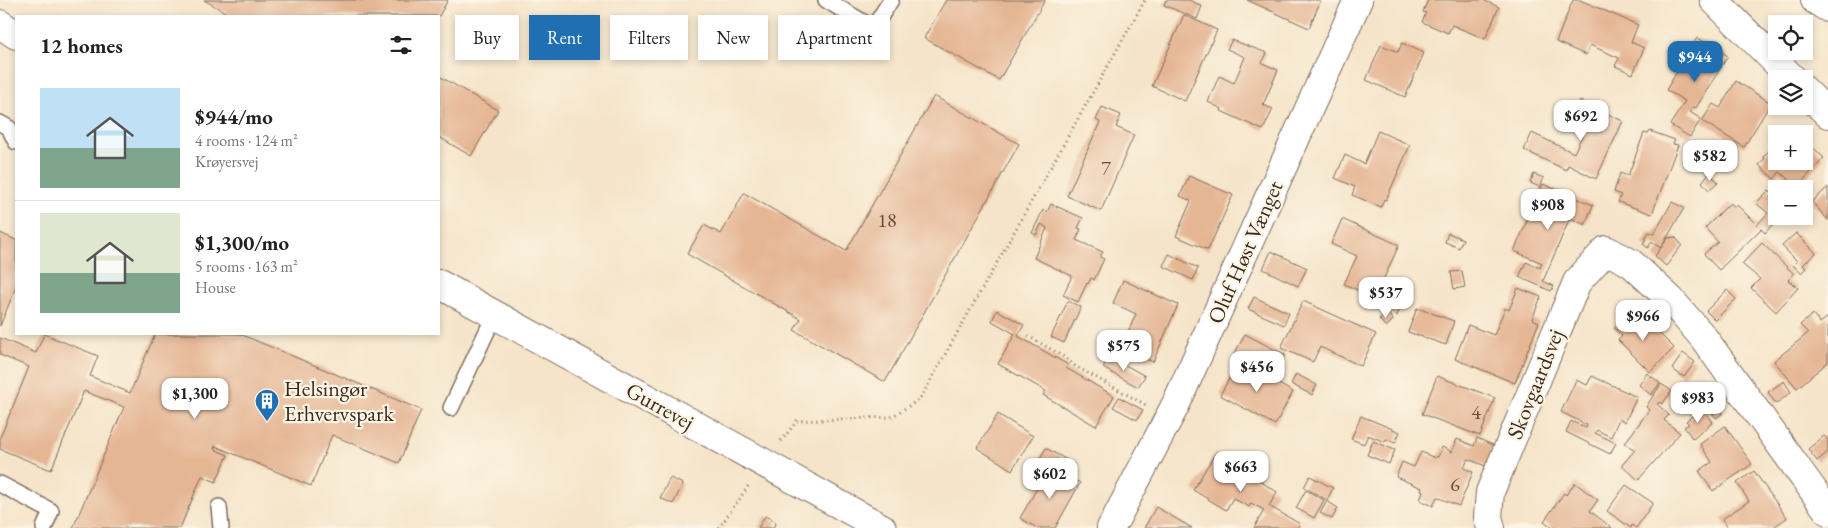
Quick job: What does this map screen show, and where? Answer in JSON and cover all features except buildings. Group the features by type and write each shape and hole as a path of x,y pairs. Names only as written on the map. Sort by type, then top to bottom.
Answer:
{"street":[{"name":"Oluf Høst Vænget","path":"1111,528 1169,418 1358,0"},
{"path":"1714,0 1784,70"},
{"path":"1816,0 1828,8"},
{"path":"0,24 15,34"},
{"path":"1813,99 1828,114"},
{"name":"Skovgaardsvej","path":"1491,528 1488,517 1490,492 1573,291 1577,282 1606,250 1631,262 1670,300 1703,337 1828,511"},
{"name":"Gurrevej","path":"440,285 882,528"}],"lane":[{"path":"826,0 874,28 891,0"},
{"path":"0,123 9,128 15,140"},
{"path":"451,408 496,314"},
{"path":"0,484 52,511 44,528"},
{"path":"219,507 221,528"}],"path":[{"path":"719,528 763,462 797,421 891,416 920,400 1145,0"},
{"path":"1028,336 1066,358 1075,366 1169,418"}],"place":[{"name":"Helsingør Erhvervspark","path":"267,422"}]}
